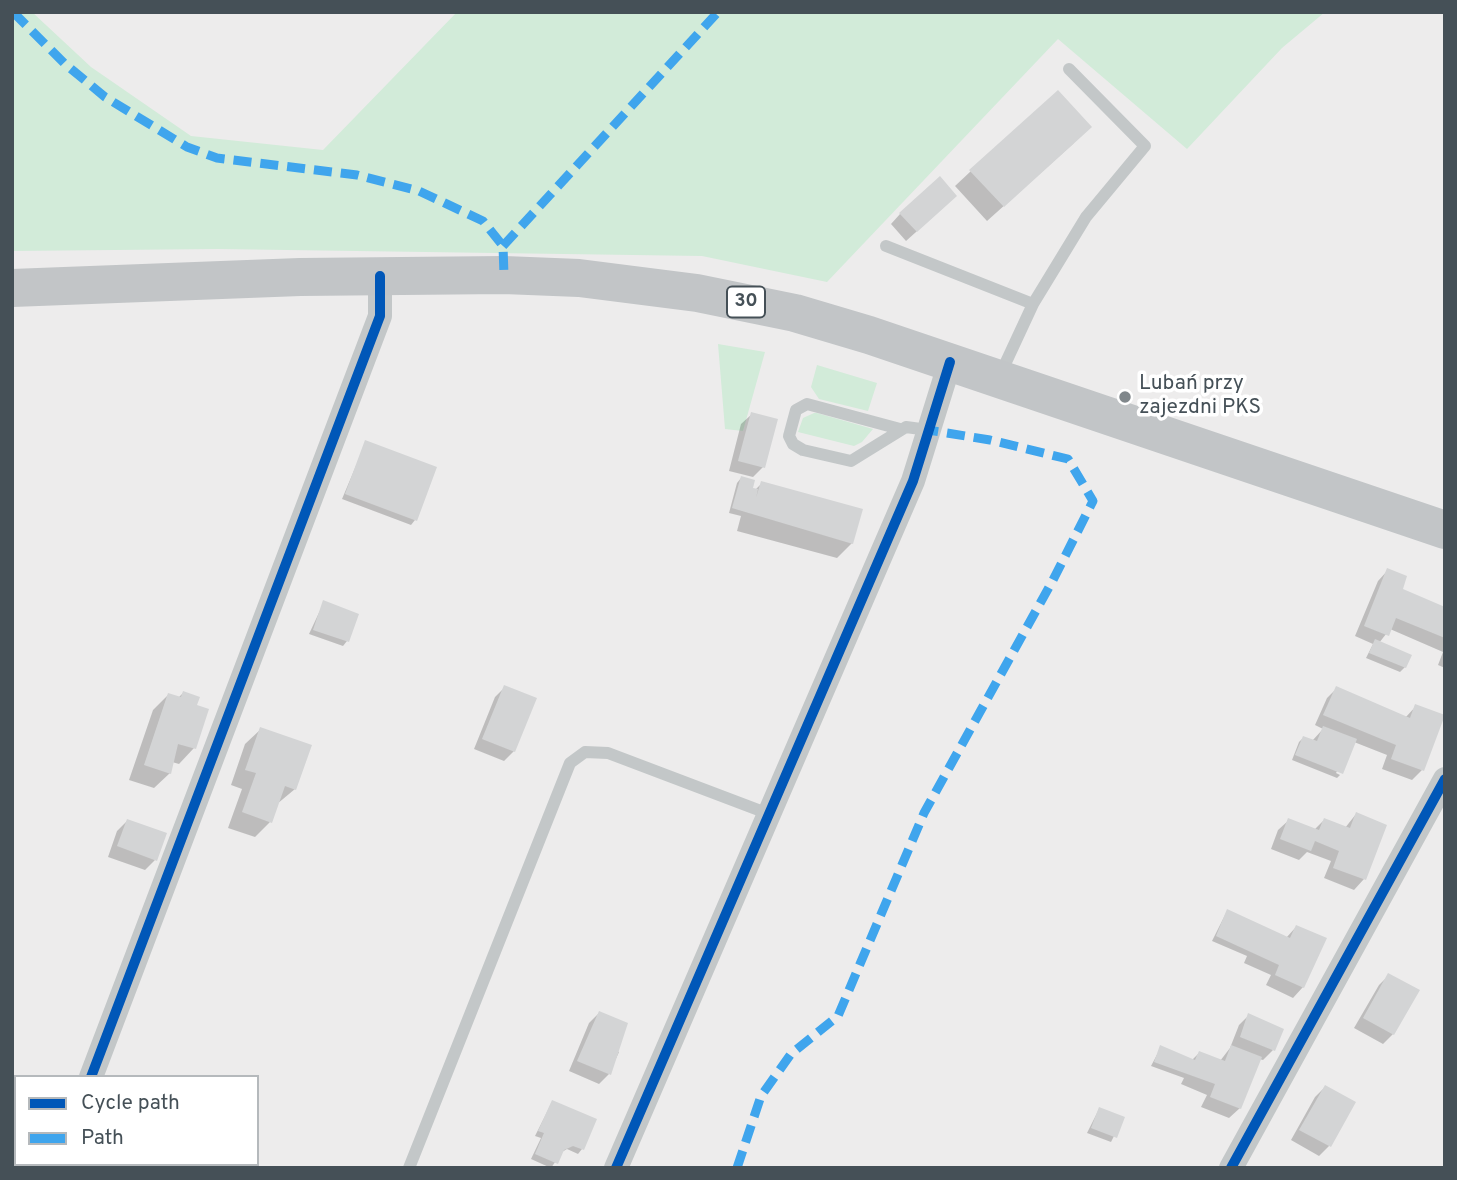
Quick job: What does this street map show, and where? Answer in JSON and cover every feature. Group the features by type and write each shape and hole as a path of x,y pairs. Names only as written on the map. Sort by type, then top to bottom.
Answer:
{"main road":[{"name":"30","path":"12,288 380,276 566,277 697,293 795,313 950,362 1445,530"}],"street":[{"path":"92,1075 380,316 380,276"},
{"path":"616,1168 913,481 950,362"},
{"path":"1231,1168 1445,779"}],"lane":[{"path":"998,378 1033,304 1086,217 1145,146 1069,69"},
{"path":"886,246 1033,304"},
{"path":"900,429 807,404 796,410 789,436 793,444 803,450 851,461 900,429 912,426 928,430"},
{"path":"409,1168 570,764 586,752 608,753 769,814"}],"green space":[{"path":"12,12 32,12 91,67 191,136 323,150 457,12 1325,12 1282,48 1187,149 1058,39 827,282 702,256 218,249 12,251"},
{"path":"718,344 765,352 743,431 725,429"},
{"path":"817,365 877,383 868,411 819,399 811,387"},
{"path":"814,413 873,429 862,442 854,446 798,432 803,418"}],"building":[{"path":"1058,90 1092,127 1004,207 969,170"},
{"path":"940,176 957,196 917,232 899,213"},
{"path":"751,412 778,419 765,468 738,461"},
{"path":"365,440 437,467 417,521 345,494"},
{"path":"741,476 755,480 753,488 758,489 756,498 761,481 863,509 853,544 732,508"},
{"path":"1387,568 1407,576 1403,589 1445,607 1445,638 1396,618 1389,636 1364,626"},
{"path":"323,600 359,614 349,642 313,630"},
{"path":"1375,639 1412,655 1406,668 1369,653"},
{"path":"504,685 537,698 515,752 482,739"},
{"path":"1336,686 1410,718 1415,704 1445,715 1424,771 1391,759 1396,745 1323,715"},
{"path":"183,691 200,697 197,705 209,709 196,749 178,744 171,774 144,765 168,693 181,697"},
{"path":"1323,726 1357,739 1343,774 1295,755 1303,736 1317,741"},
{"path":"260,727 312,745 296,790 285,786 272,823 242,812 256,773 245,770"},
{"path":"1356,812 1387,825 1366,880 1333,868 1339,851 1315,841 1311,851 1280,839 1288,818 1319,830 1324,818 1350,828"},
{"path":"127,819 167,833 157,861 117,846"},
{"path":"1227,909 1290,938 1296,925 1327,938 1304,988 1275,975 1279,965 1216,936"},
{"path":"1388,973 1420,990 1394,1035 1363,1018"},
{"path":"599,1011 628,1023 611,1075 577,1061"},
{"path":"1248,1013 1284,1029 1275,1051 1240,1037"},
{"path":"1160,1045 1195,1060 1199,1051 1225,1061 1231,1045 1262,1057 1241,1109 1210,1097 1215,1084 1154,1062"},
{"path":"1325,1085 1356,1102 1331,1147 1299,1130"},
{"path":"552,1100 597,1119 584,1150 573,1146 564,1150 558,1164 535,1154 544,1133 538,1131"},
{"path":"1099,1107 1125,1117 1117,1138 1091,1128"}],"marked path":[{"path":"13,12 64,63 105,97 187,147 217,158 357,175 419,191 483,221 503,246 504,275"},
{"path":"503,246 718,12"},
{"path":"737,1168 761,1096 791,1054 838,1016 924,813 1053,580 1093,501 1068,459 990,440 928,430"}],"cycle path":[{"path":"92,1075 380,316 380,276"},
{"path":"616,1168 913,481 950,362"},
{"path":"1231,1168 1445,779"}],"place":[{"name":"Lubań przy zajezdni PKS","path":"1125,397"}]}
